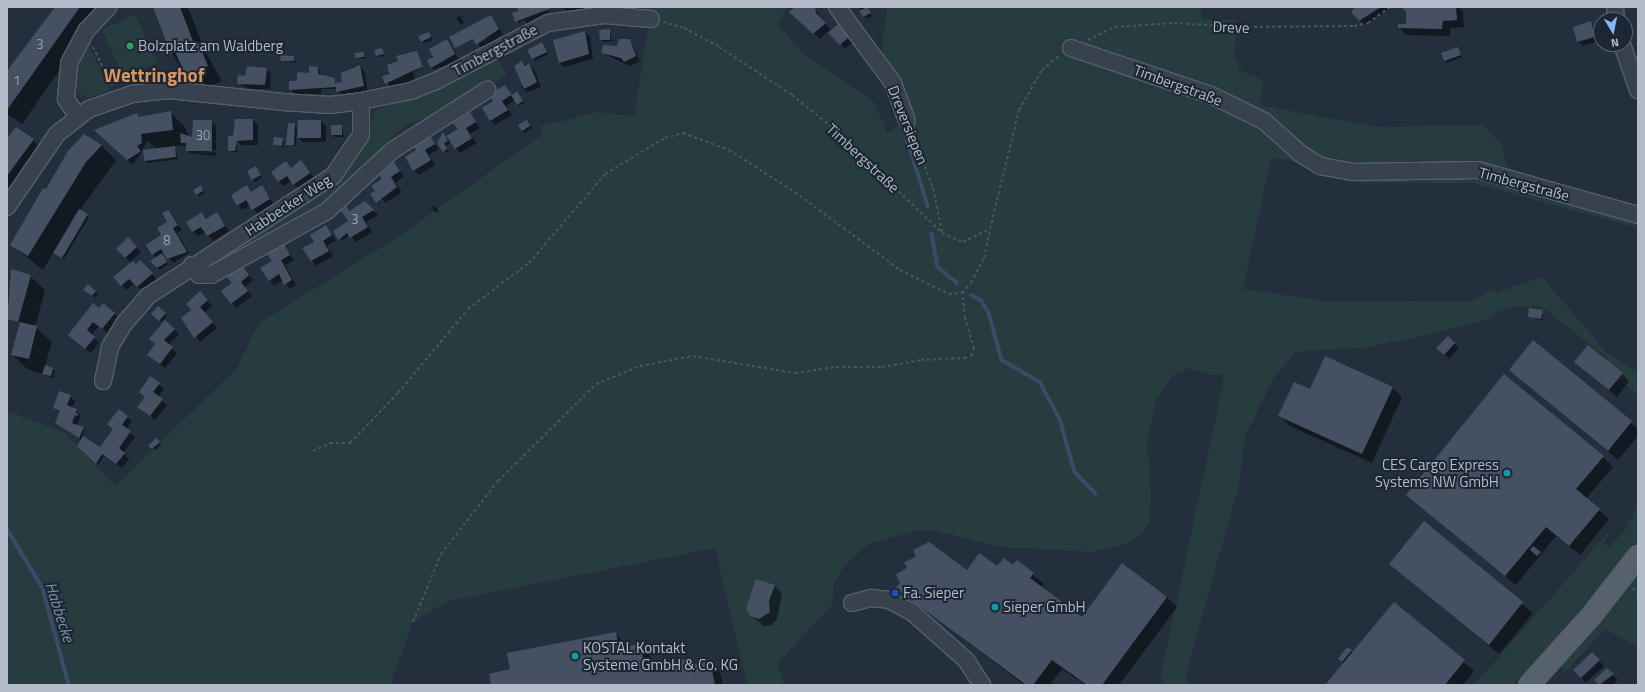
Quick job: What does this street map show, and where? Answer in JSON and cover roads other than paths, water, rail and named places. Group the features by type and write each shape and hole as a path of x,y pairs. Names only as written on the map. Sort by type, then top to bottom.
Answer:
{"main road":[{"path":"1529,685 1592,615 1638,556"}],"street":[{"path":"78,117 66,99 69,63 86,31 108,7"},
{"name":"Dreversiepen","path":"837,7 893,84 907,121"},
{"name":"Timbergstraße","path":"7,208 57,134 78,117 117,98 157,89 314,104 361,101 411,91 436,81 548,23 605,15 651,19"},
{"name":"Timbergstraße","path":"1071,48 1211,95 1264,121 1301,154 1320,166 1354,172 1478,170 1638,215"},
{"path":"1625,52 1638,90"},
{"name":"Habbecker Weg","path":"192,265 199,276 211,274 317,217 344,197 393,150 487,90"},
{"name":"Habbecker Weg","path":"103,380 110,347 123,325 148,296 192,265 333,176 361,135 361,101"},
{"path":"852,603 871,598 889,600 913,613 966,660 982,685"}],"waterway":[{"path":"903,125 928,206"},
{"path":"932,234 938,267 957,283"},
{"path":"971,295 981,300 989,313 1002,360 1040,382 1060,419 1075,472 1096,494"},
{"name":"Habbecke","path":"7,529 43,588 69,685"}],"place":[{"name":"Bolzplatz am Waldberg","path":"130,46"},
{"name":"CES Cargo Express Systems NW GmbH","path":"1507,473"},
{"name":"Fa. Sieper","path":"895,593"},
{"name":"Sieper GmbH","path":"995,607"},
{"name":"KOSTAL Kontakt Systeme GmbH & Co. KG","path":"575,656"}],"district":[{"name":"Wettringhof","path":"154,75"}]}
